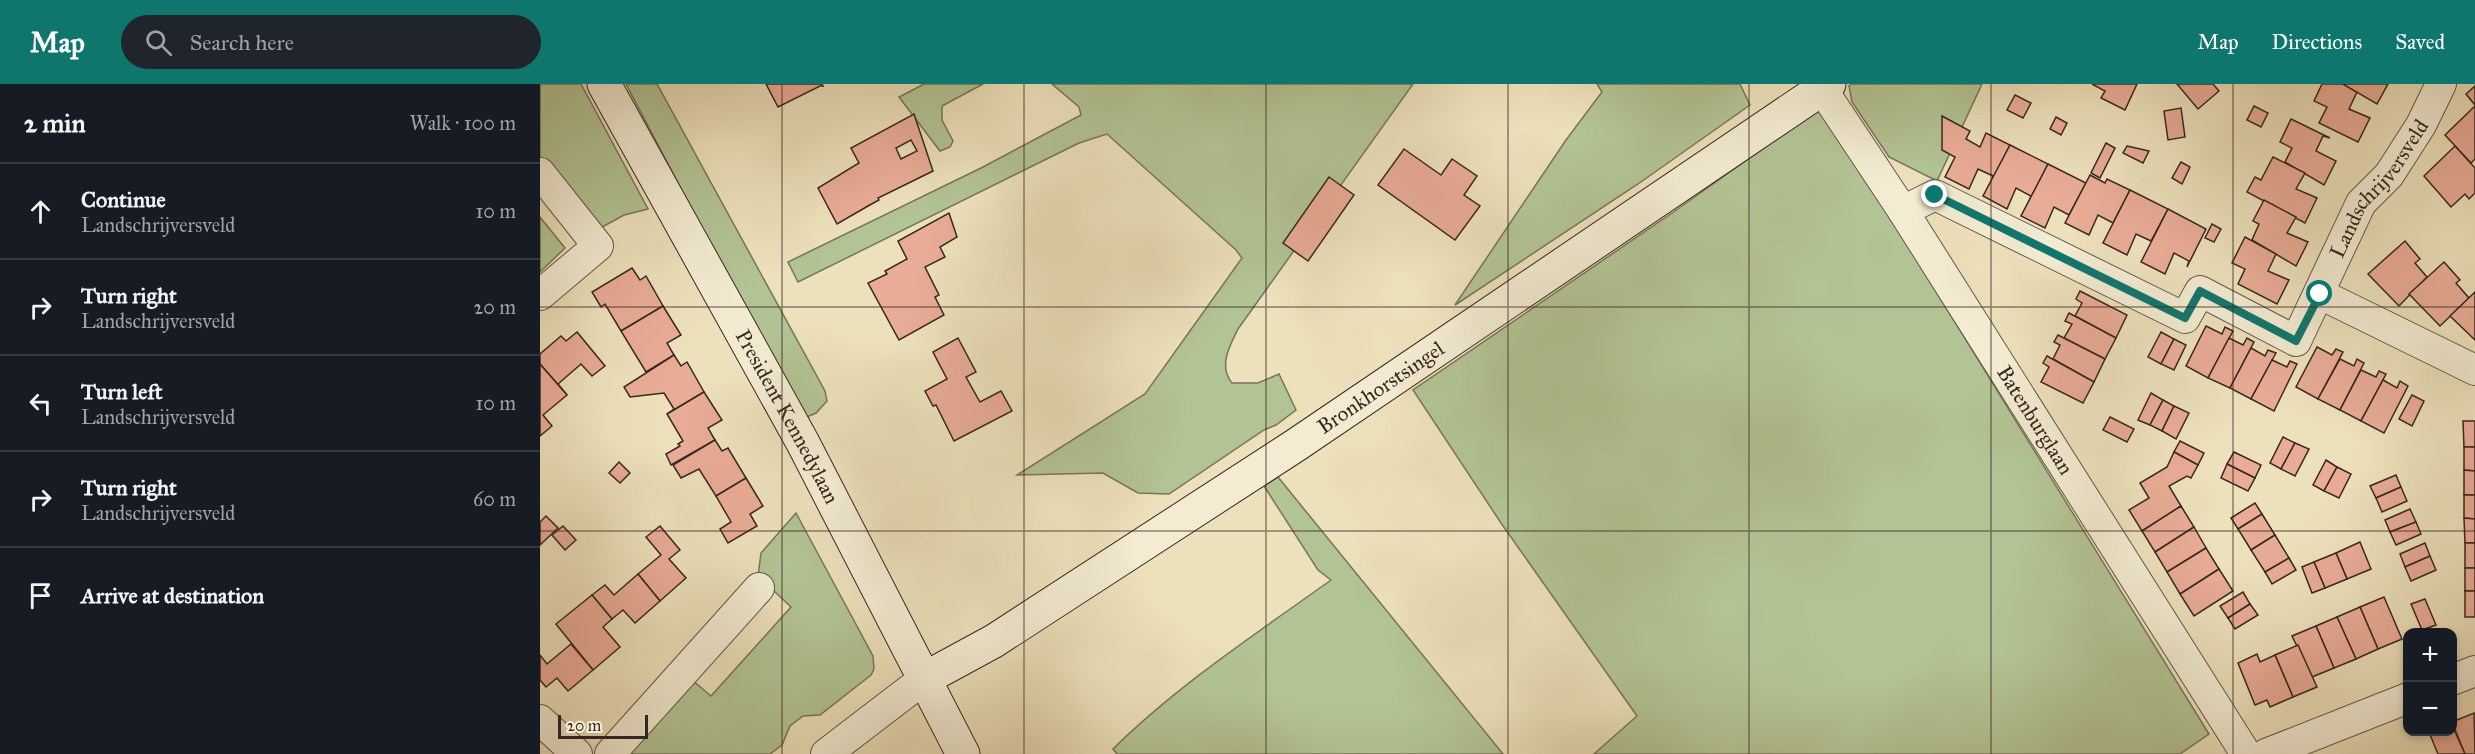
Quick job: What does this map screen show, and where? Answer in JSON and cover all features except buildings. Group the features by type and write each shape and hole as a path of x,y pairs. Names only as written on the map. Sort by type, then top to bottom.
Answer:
{"street":[{"name":"President Kennedylaan","path":"604,84 803,443 963,754"},
{"name":"Landschrijversveld","path":"1903,211 1935,195 2185,318 2200,291 2296,341 2361,203 2389,175 2421,125 2441,84"},
{"name":"Bronkhorstsingel","path":"924,679 994,641 1296,445 1826,87"},
{"name":"Batenburglaan","path":"1826,87 2246,754"},
{"path":"540,173 598,246 540,295"},
{"path":"2320,294 2475,370"},
{"path":"610,754 759,588"},
{"path":"2457,678 2475,671"},
{"path":"826,754 924,679"},
{"path":"2266,754 2403,700"},
{"path":"540,720 577,754"}],"green space":[{"path":"540,84 581,84 648,209 624,215 597,230 540,159"},
{"path":"626,84 657,84 825,391 827,401 816,413 802,419"},
{"path":"924,84 983,84 942,106 942,120 953,141 950,147 940,151 899,97"},
{"path":"1052,84 1413,84 1238,329 1229,349 1226,370 1232,383 1258,383 1279,374 1296,410 1169,494 1138,493 1103,473 1017,475 1145,394 1242,258 1236,250 1107,134 1079,143 798,282 788,262 981,168 1081,115 1079,107"},
{"path":"1597,84 1740,84 1750,105 1638,184 1455,305 1566,140 1602,92"},
{"path":"1852,84 1982,84 1937,181 1889,157 1852,102 1849,86"},
{"path":"1817,110 1824,110 2209,734 2180,754 1594,754 1637,716 1501,523 1413,390 1675,211"},
{"path":"540,217 565,248 540,272"},
{"path":"1278,477 1503,754 1117,754 1113,749 1191,681 1331,580 1318,570 1264,486"},
{"path":"796,513 873,656 874,669 871,675 820,715 803,716 790,726 782,745 770,754 626,754 691,679 711,696 791,607 758,576 761,553"}],"route":[{"path":"1935,195 2185,318 2200,291 2296,341 2320,294"}]}
